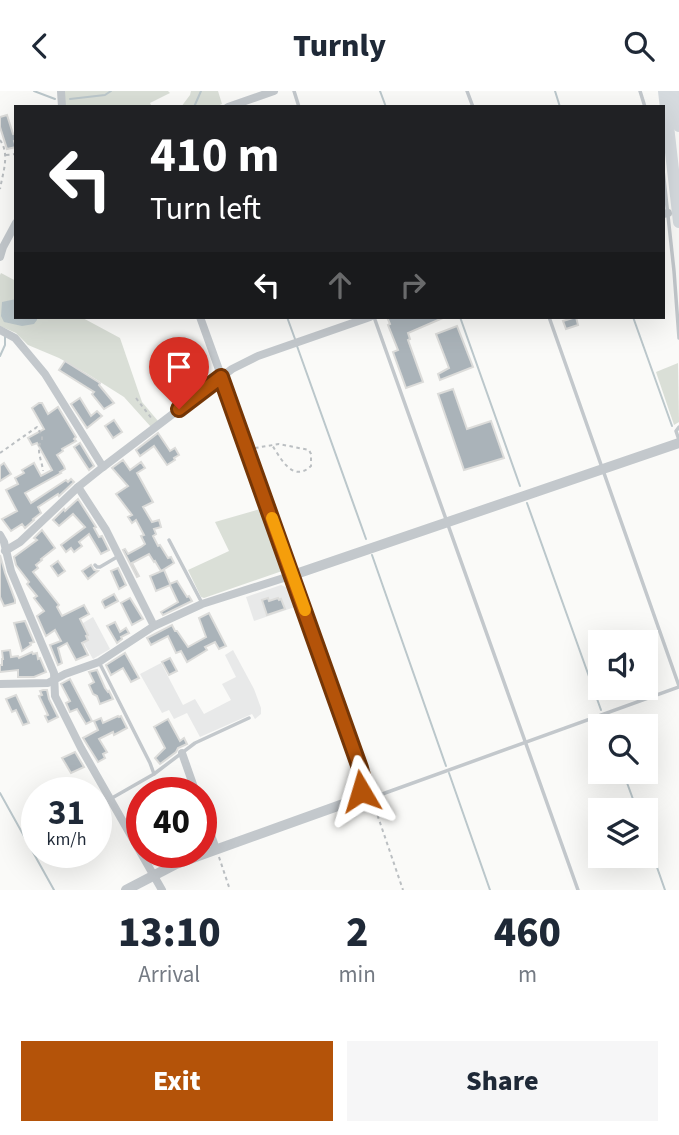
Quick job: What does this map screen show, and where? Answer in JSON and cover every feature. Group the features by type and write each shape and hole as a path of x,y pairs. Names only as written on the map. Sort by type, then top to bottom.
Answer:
{"highway":[{"path":"675,91 679,126"},
{"path":"665,113 679,222"}],"street":[{"path":"234,105 274,91"},
{"path":"0,257 14,227"},
{"path":"201,319 363,779 361,791 346,803 217,849"},
{"path":"5,551 20,542 103,467 221,377 249,359 366,319"},
{"path":"0,330 15,338 45,374 103,467"},
{"path":"0,684 43,684 55,681 65,674 99,662 153,625 202,604 679,441"},
{"path":"78,488 106,530 153,625"},
{"path":"0,535 14,579 52,667 55,696 97,777"},
{"path":"182,753 190,777"},
{"path":"112,803 162,890"},
{"path":"126,890 168,868"}],"lane":[{"path":"666,214 679,338"},
{"path":"373,319 579,890"},
{"path":"361,791 374,797 679,687 549,319"},
{"path":"679,427 676,431 679,441"},
{"path":"169,540 202,604"},
{"path":"95,565 100,567 119,555"},
{"path":"99,662 154,774"},
{"path":"112,798 154,774 195,743 250,718"}],"path":[{"path":"0,140 6,148 0,189"},
{"path":"6,155 14,154"},
{"path":"136,398 158,426"},
{"path":"0,453 37,427 42,436 38,449 43,471"},
{"path":"247,450 272,445 279,444 309,450 311,466 302,471 291,470 272,445"},
{"path":"371,796 403,890"},
{"path":"217,852 230,890"}],"shaded area":[{"path":"64,91 170,93 150,103 151,105 64,105"},
{"path":"191,91 218,91 222,104 182,105"},
{"path":"1,273 14,280 14,319 85,319 120,338 142,402 158,421 151,427 124,397 59,358 28,345 16,333 0,326"},
{"path":"14,299 14,319 37,320 34,324 22,326 4,322 1,316 2,302"},
{"path":"678,363 679,422 674,425 656,372"},
{"path":"264,508 285,570 201,597 188,570 229,551 215,522"},
{"path":"281,585 288,588 295,607 254,621 246,597"},
{"path":"93,617 110,649 93,659 75,628"},
{"path":"233,650 254,689 261,714 255,719 252,714 200,737 187,713 174,719 169,710 162,713 140,674 161,663 183,705 195,699 204,714 231,700 222,684 236,677 225,655"}],"building":[{"path":"7,115 14,134 14,147 7,149 0,127 0,117"},
{"path":"388,319 440,319 408,333 423,382 406,388 393,352 398,350 388,325"},
{"path":"576,319 578,325 566,329 563,321"},
{"path":"457,326 473,367 440,380 438,374 449,368 436,334"},
{"path":"65,361 100,383 114,403 104,409 92,394 94,392 59,370"},
{"path":"453,389 467,429 491,421 504,458 464,470 438,394"},
{"path":"80,398 91,416 97,411 102,416 87,428 71,404"},
{"path":"42,403 48,414 58,407 76,441 57,455 65,469 25,493 31,503 66,480 68,482 71,479 74,482 59,496 58,494 38,507 41,513 25,528 22,524 11,531 2,519 17,511 6,490 18,484 15,478 34,463 41,476 52,470 37,443 32,445 28,438 44,429 32,408"},
{"path":"114,420 122,432 113,438 105,426"},
{"path":"158,433 170,451 175,448 179,455 167,465 154,446 140,456 136,450"},
{"path":"80,443 94,466 89,470 74,447"},
{"path":"123,460 130,470 141,462 145,468 137,473 153,502 143,507 152,522 159,520 161,527 154,529 156,534 153,536 158,546 160,545 174,563 161,571 149,554 132,563 139,576 137,577 123,550 128,554 141,547 145,544 141,536 144,535 136,520 132,523 128,517 132,515 116,494 128,486 112,468"},
{"path":"4,463 11,474 0,481 0,466"},
{"path":"78,499 109,550 101,554 89,534 79,542 82,546 74,552 71,548 66,552 61,545 85,527 73,514 59,526 53,520"},
{"path":"42,530 55,548 41,559 36,565 38,568 33,572 59,605 57,607 62,616 84,605 89,614 80,619 88,635 88,640 82,643 88,655 76,660 67,643 58,648 62,663 58,665 50,645 61,641 55,630 46,636 37,616 44,611 34,598 37,596 27,584 29,582 16,565 14,557 37,540 34,538"},
{"path":"0,555 15,600 15,603 4,606 0,597"},
{"path":"58,561 65,571 58,576 51,566"},
{"path":"91,565 98,571 88,579 82,571"},
{"path":"118,568 126,585 119,589 111,571"},
{"path":"164,570 170,584 177,581 192,601 163,615 161,612 178,602 170,585 156,591 150,576"},
{"path":"114,594 118,601 105,608 103,600"},
{"path":"130,598 143,619 132,625 121,603"},
{"path":"268,598 269,601 281,599 285,609 267,615 262,600"},
{"path":"209,613 226,646 219,649 215,642 187,662 181,651 176,653 168,636 151,645 147,638 172,625 188,647 206,637 199,618"},
{"path":"25,621 34,642 22,651 14,623"},
{"path":"115,622 120,632 126,628 129,633 117,643 107,626"},
{"path":"10,650 11,657 19,658 32,652 37,653 46,672 34,677 18,677 18,670 0,672 2,651"},
{"path":"125,653 139,678 131,682 123,668 111,675 106,665"},
{"path":"170,658 177,671 169,675 162,662"},
{"path":"97,670 113,699 100,704 89,685 94,682 89,672"},
{"path":"70,679 92,721 86,724 77,709 70,712 66,703 70,701 61,684"},
{"path":"43,690 47,690 58,717 48,722 45,716 48,715 39,696"},
{"path":"16,695 29,723 23,725 16,710 12,712 6,699"},
{"path":"121,716 127,728 99,739 107,752 103,754 105,758 98,762 83,738 98,730 94,721 101,718 103,723"},
{"path":"168,719 180,741 184,738 187,744 178,748 160,764 155,758 165,748 154,727"},
{"path":"75,752 84,767 71,773 62,758"}],"waterway":[{"path":"34,91 55,99"},
{"path":"70,99 105,95 111,91"},
{"path":"195,105 201,91"},
{"path":"380,91 385,105"},
{"path":"555,91 559,105"},
{"path":"288,319 295,339"},
{"path":"461,319 520,486"},
{"path":"634,319 672,426"},
{"path":"0,356 5,345 5,335"},
{"path":"297,346 366,539"},
{"path":"527,503 601,710"},
{"path":"372,555 446,766"},
{"path":"449,773 490,890"},
{"path":"627,784 633,798"},
{"path":"0,793 54,890"},
{"path":"657,868 665,890"}],"slow traffic":[{"path":"272,518 305,610"}],"route":[{"path":"179,409 221,377 360,768 363,779 361,791"}]}
